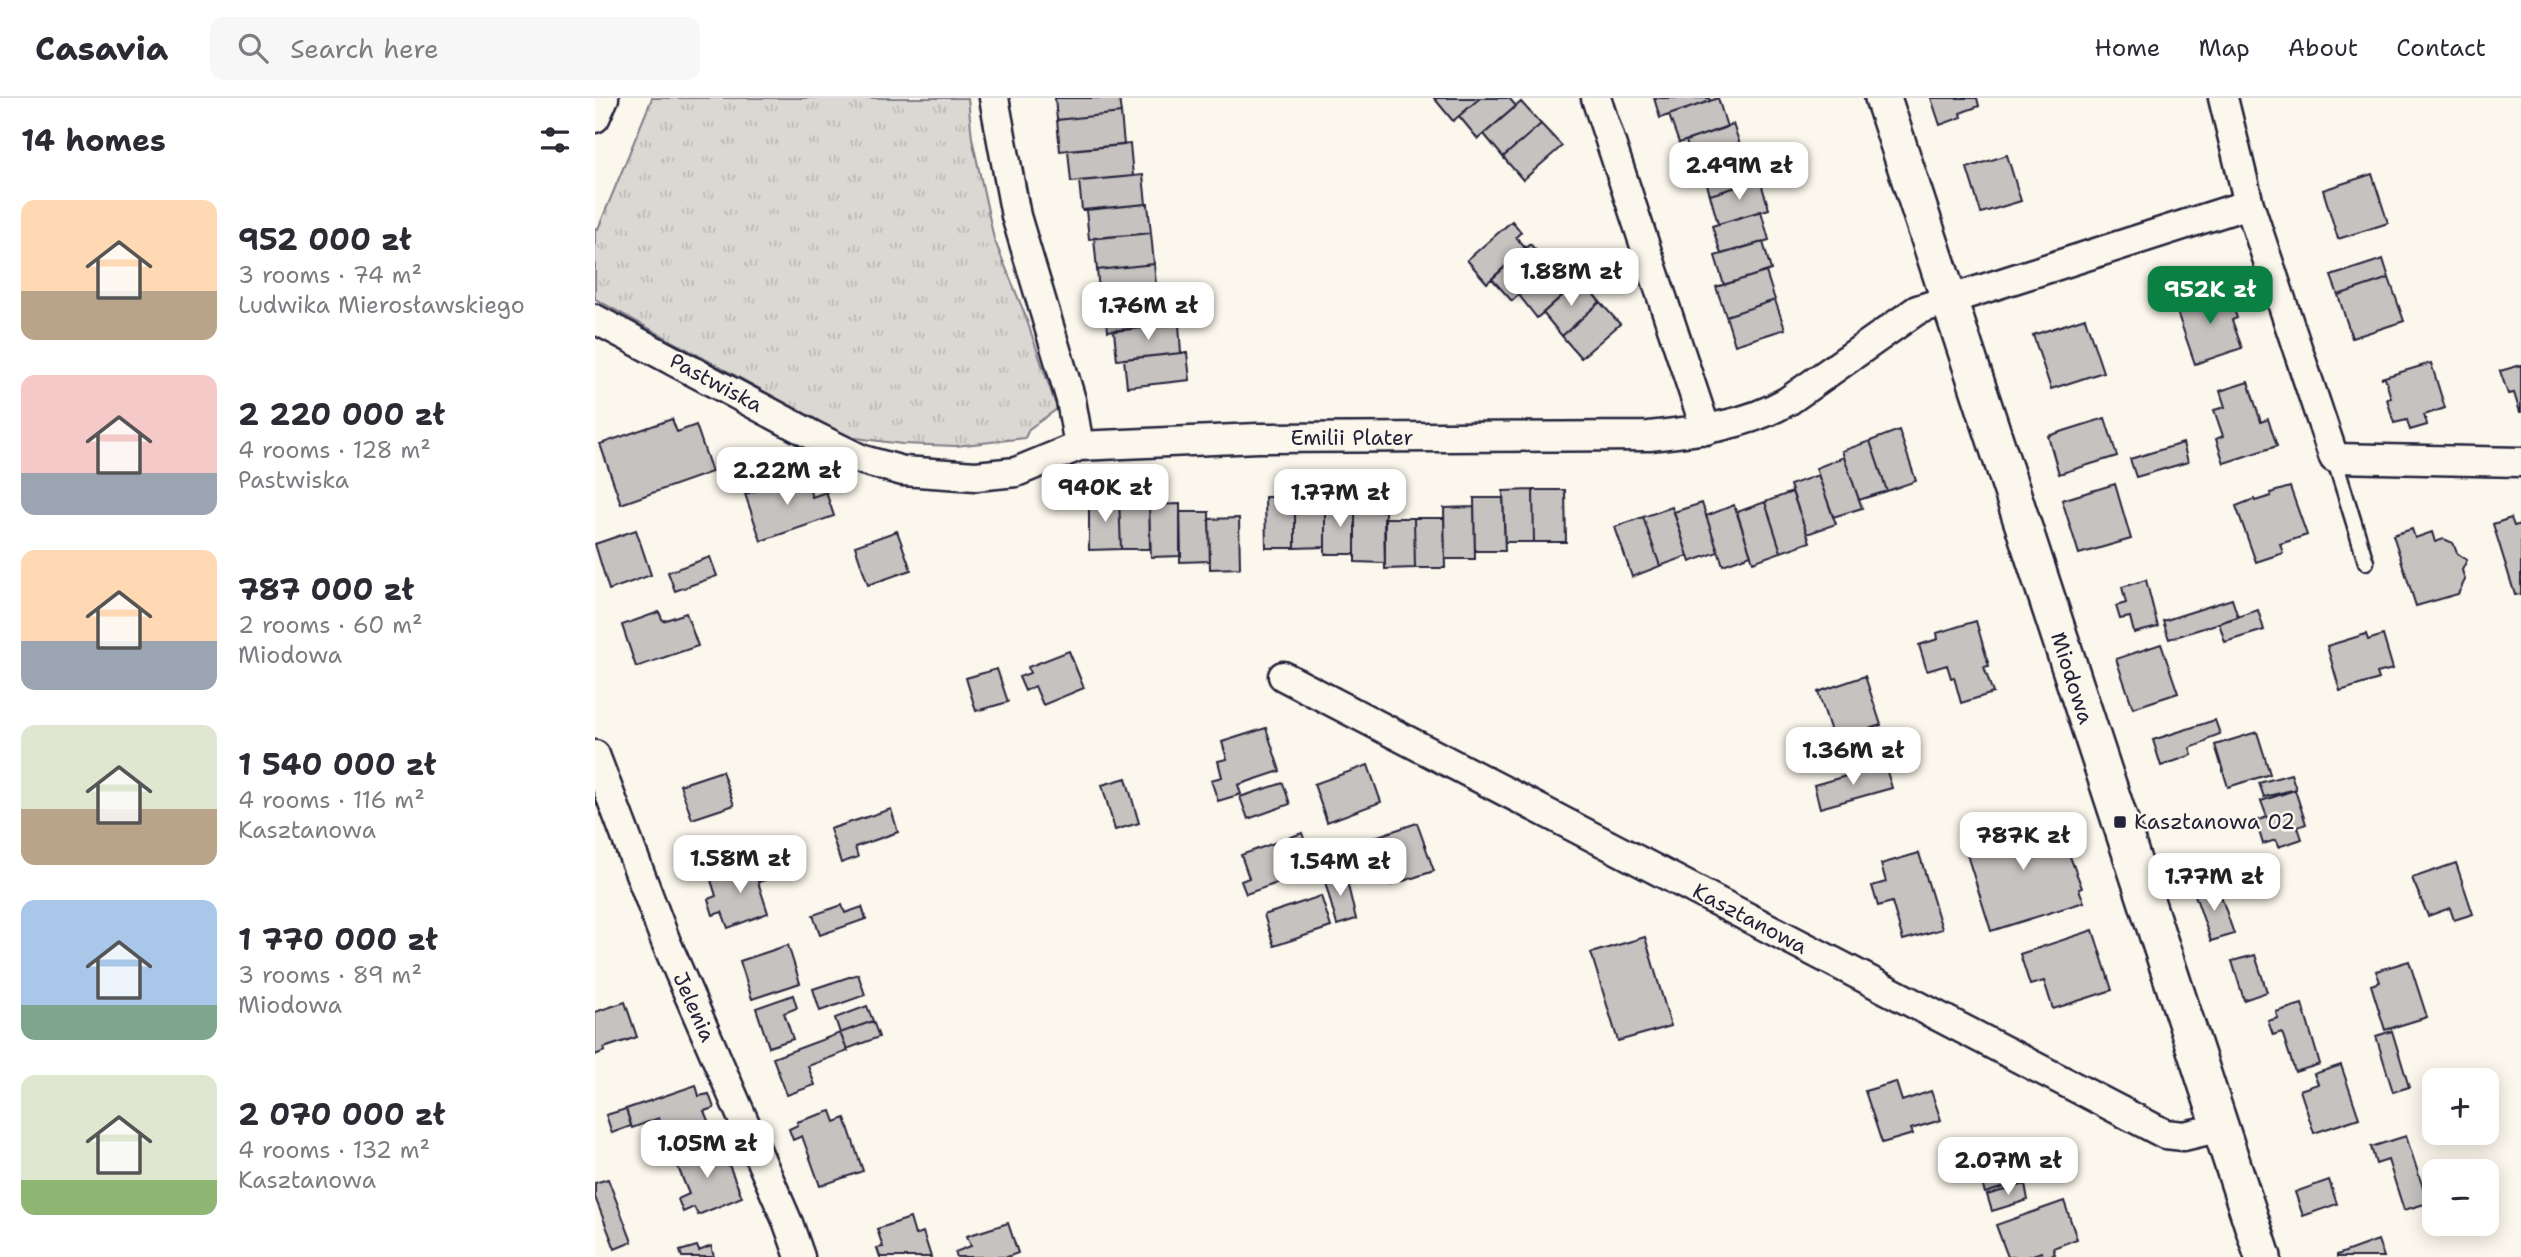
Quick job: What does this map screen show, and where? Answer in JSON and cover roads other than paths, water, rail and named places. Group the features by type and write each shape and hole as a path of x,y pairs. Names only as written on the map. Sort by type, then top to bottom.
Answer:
{"street":[{"path":"595,118 604,98"},
{"path":"994,98 1016,216 1071,400 1079,446"},
{"path":"1596,98 1706,430"},
{"name":"Miodowa","path":"1883,98 2263,1257"},
{"path":"2223,98 2249,204 2334,458 2521,462"},
{"name":"Emilii Plater","path":"1079,446 1258,438 1649,436 1706,430 1768,412 1788,401 1917,310 2249,204"},
{"name":"Pastwiska","path":"595,319 814,436 863,460 903,471 976,477 1016,472 1079,446"},
{"name":"Kasztanowa","path":"1283,676 2165,1134 2184,1136 2222,1127"},
{"name":"Jelenia","path":"595,755 666,942 788,1223 800,1257"}],"lane":[{"path":"2334,458 2366,562"}],"place":[{"name":"Kasztanowa 02","path":"2120,822"}]}
